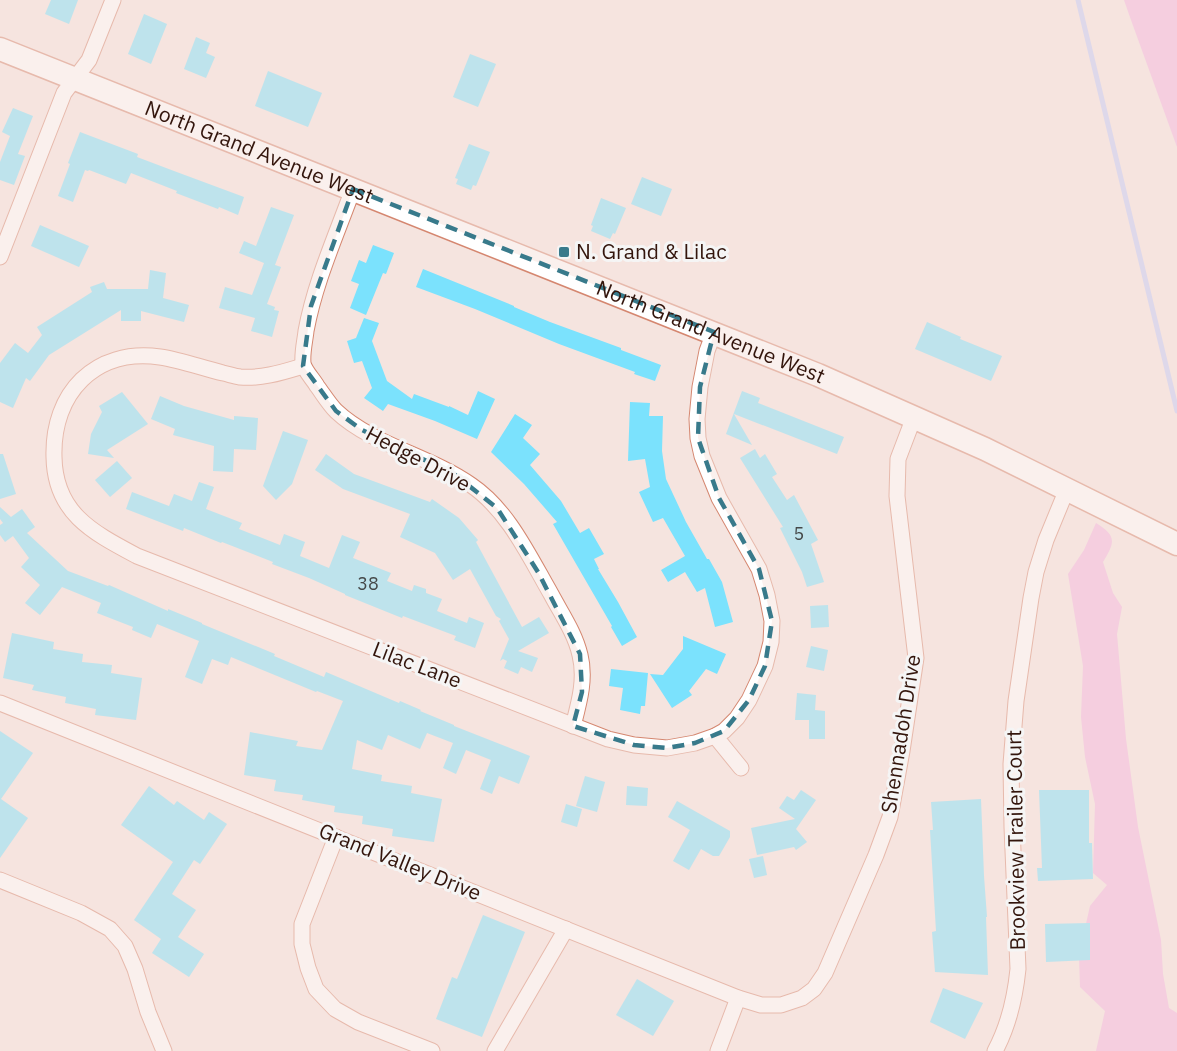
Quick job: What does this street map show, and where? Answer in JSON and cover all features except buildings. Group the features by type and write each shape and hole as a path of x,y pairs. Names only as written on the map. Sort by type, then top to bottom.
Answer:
{"main road":[{"name":"North Grand Avenue West","path":"0,49 818,375 1067,489 1177,544"}],"street":[{"path":"0,257 64,93 89,60 113,0"},
{"path":"303,366 311,306 319,278 353,189"},
{"name":"Lilac Lane","path":"303,366 261,377 239,377 161,357 138,356 100,365 73,389 59,415 54,467 65,503 87,526 136,556 608,739 634,745 667,748 694,743 715,735 724,731 737,718 749,700 765,666 771,642 772,621 759,569 719,498 702,456 698,438 700,387 707,351 714,332"},
{"name":"Hedge Drive","path":"303,366 336,411 362,430 434,463 464,480 481,493 502,515 569,626 580,654 582,692 573,726"},
{"name":"Shennadoh Drive","path":"802,998 814,989 825,973 890,817 916,658 897,496 898,459 914,417"},
{"name":"Brookview Trailer Court","path":"995,1051 1012,1008 1018,969 1011,816 1011,764 1016,701 1030,598 1036,572 1046,540 1067,489"},
{"name":"Grand Valley Drive","path":"0,703 738,998 762,1005 781,1005 802,998"},
{"path":"715,735 741,768"},
{"path":"336,837 302,924 302,944 316,989 335,1009 358,1022 432,1051"},
{"path":"0,880 81,913 110,929 125,946 164,1051"},
{"path":"495,1051 566,929"},
{"path":"718,1051 738,998"}],"highlighted area":[{"path":"353,189 714,332 700,387 698,438 719,498 759,569 772,621 765,666 749,700 724,731 695,743 667,748 634,745 573,726 582,692 580,654 538,572 497,508 454,474 362,430 336,411 303,366 311,306"}],"shaded area":[{"path":"1124,0 1177,0 1177,147 1131,20"},
{"path":"1096,523 1108,532 1112,540 1103,562 1113,593 1122,607 1117,634 1126,739 1138,827 1161,940 1163,974 1169,1008 1177,1013 1177,1051 1096,1051 1105,1011 1080,987 1079,955 1090,906 1107,885 1093,873 1095,804 1085,757 1081,717 1083,666 1068,574 1084,550"}],"waterway":[{"path":"1078,0 1177,411"}],"place":[{"name":"N. Grand & Lilac","path":"564,252"}]}
